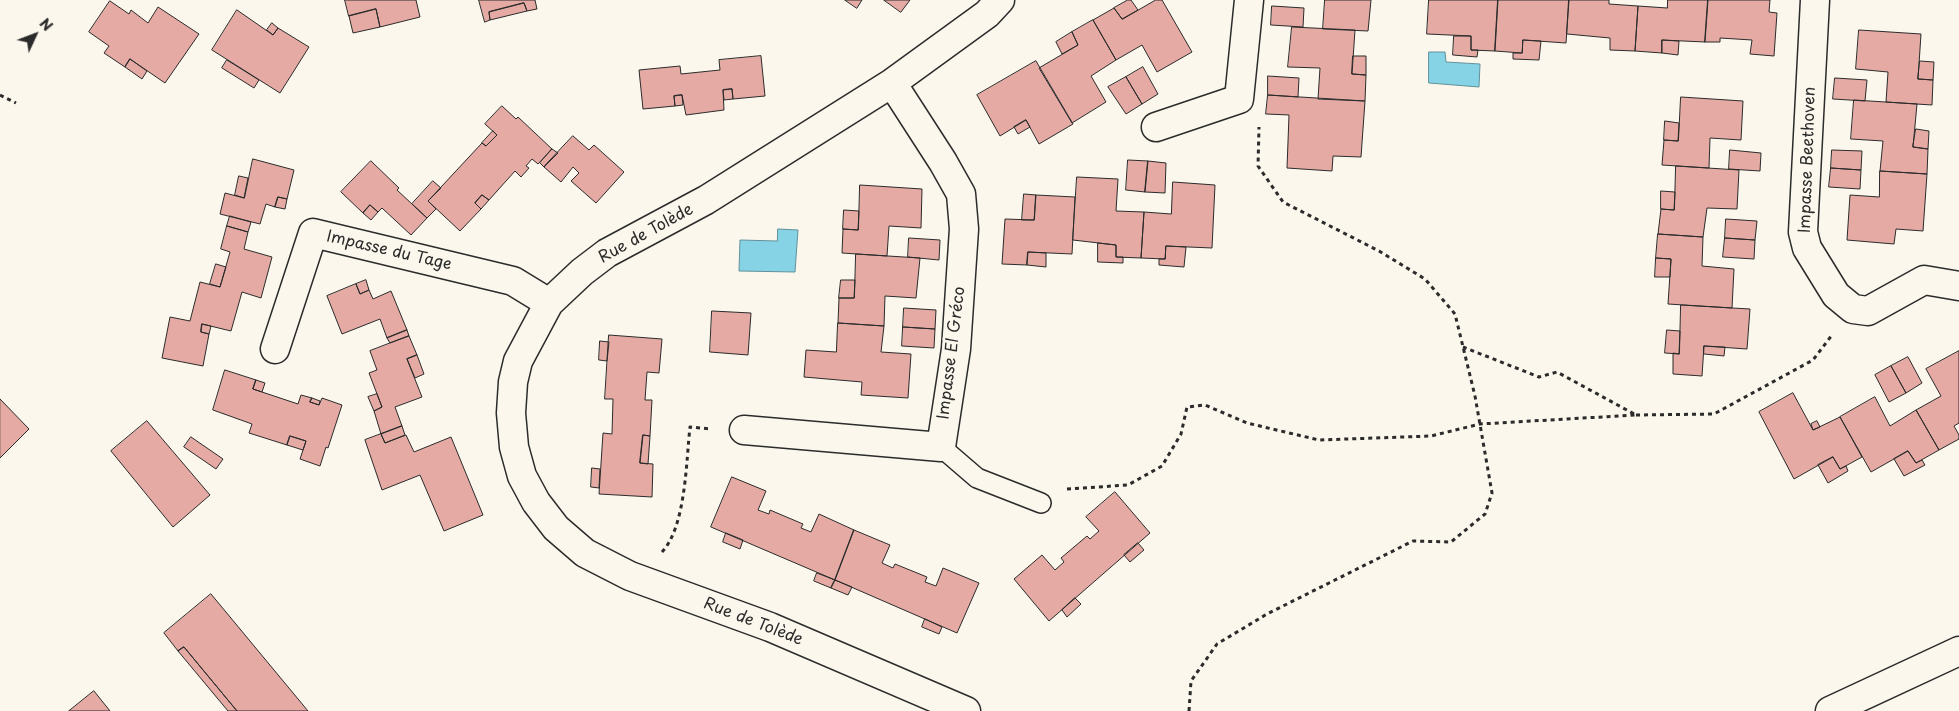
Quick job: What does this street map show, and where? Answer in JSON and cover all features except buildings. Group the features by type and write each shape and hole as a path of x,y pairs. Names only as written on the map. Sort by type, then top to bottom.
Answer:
{"street":[{"name":"Rue de Tolède","path":"966,711 770,628 630,576 585,553 556,528 536,502 522,476 514,448 511,413 513,382 518,361 549,303 582,272 607,252 706,200 892,82 987,14 1000,0"},
{"path":"1156,126 1239,99 1249,0"},
{"name":"Impasse Beethoven","path":"1815,0 1803,232 1807,248 1836,296 1853,309"},
{"name":"Impasse El Gréco","path":"892,82 961,194 964,229 956,349 941,447"},
{"name":"Impasse du Tage","path":"275,349 313,233 513,281 549,303"},
{"path":"1853,309 1868,311 1924,280 1959,286"},
{"path":"744,430 941,447"},
{"path":"1830,711 1959,651"}],"lane":[{"path":"941,447 977,478 1040,503"}],"path":[{"path":"0,95 16,103"},
{"path":"1189,711 1190,681 1217,644 1266,614 1413,541 1451,542 1485,514 1492,493 1475,396 1455,314 1426,279 1379,251 1284,202 1258,166 1259,127 1239,99"},
{"path":"1040,503 1055,490 1128,485 1162,466 1181,434 1187,407 1205,405 1247,423 1319,440 1431,436 1480,424 1636,414 1714,414 1813,360 1853,309"},
{"path":"1463,347 1539,377 1557,372 1636,414"},
{"path":"630,576 664,551 675,532 680,517 690,427 744,430"}],"water":[{"path":"1429,52 1445,52 1446,62 1480,64 1479,87 1429,83"},
{"path":"778,229 798,230 795,272 739,271 740,240 777,241"}]}
